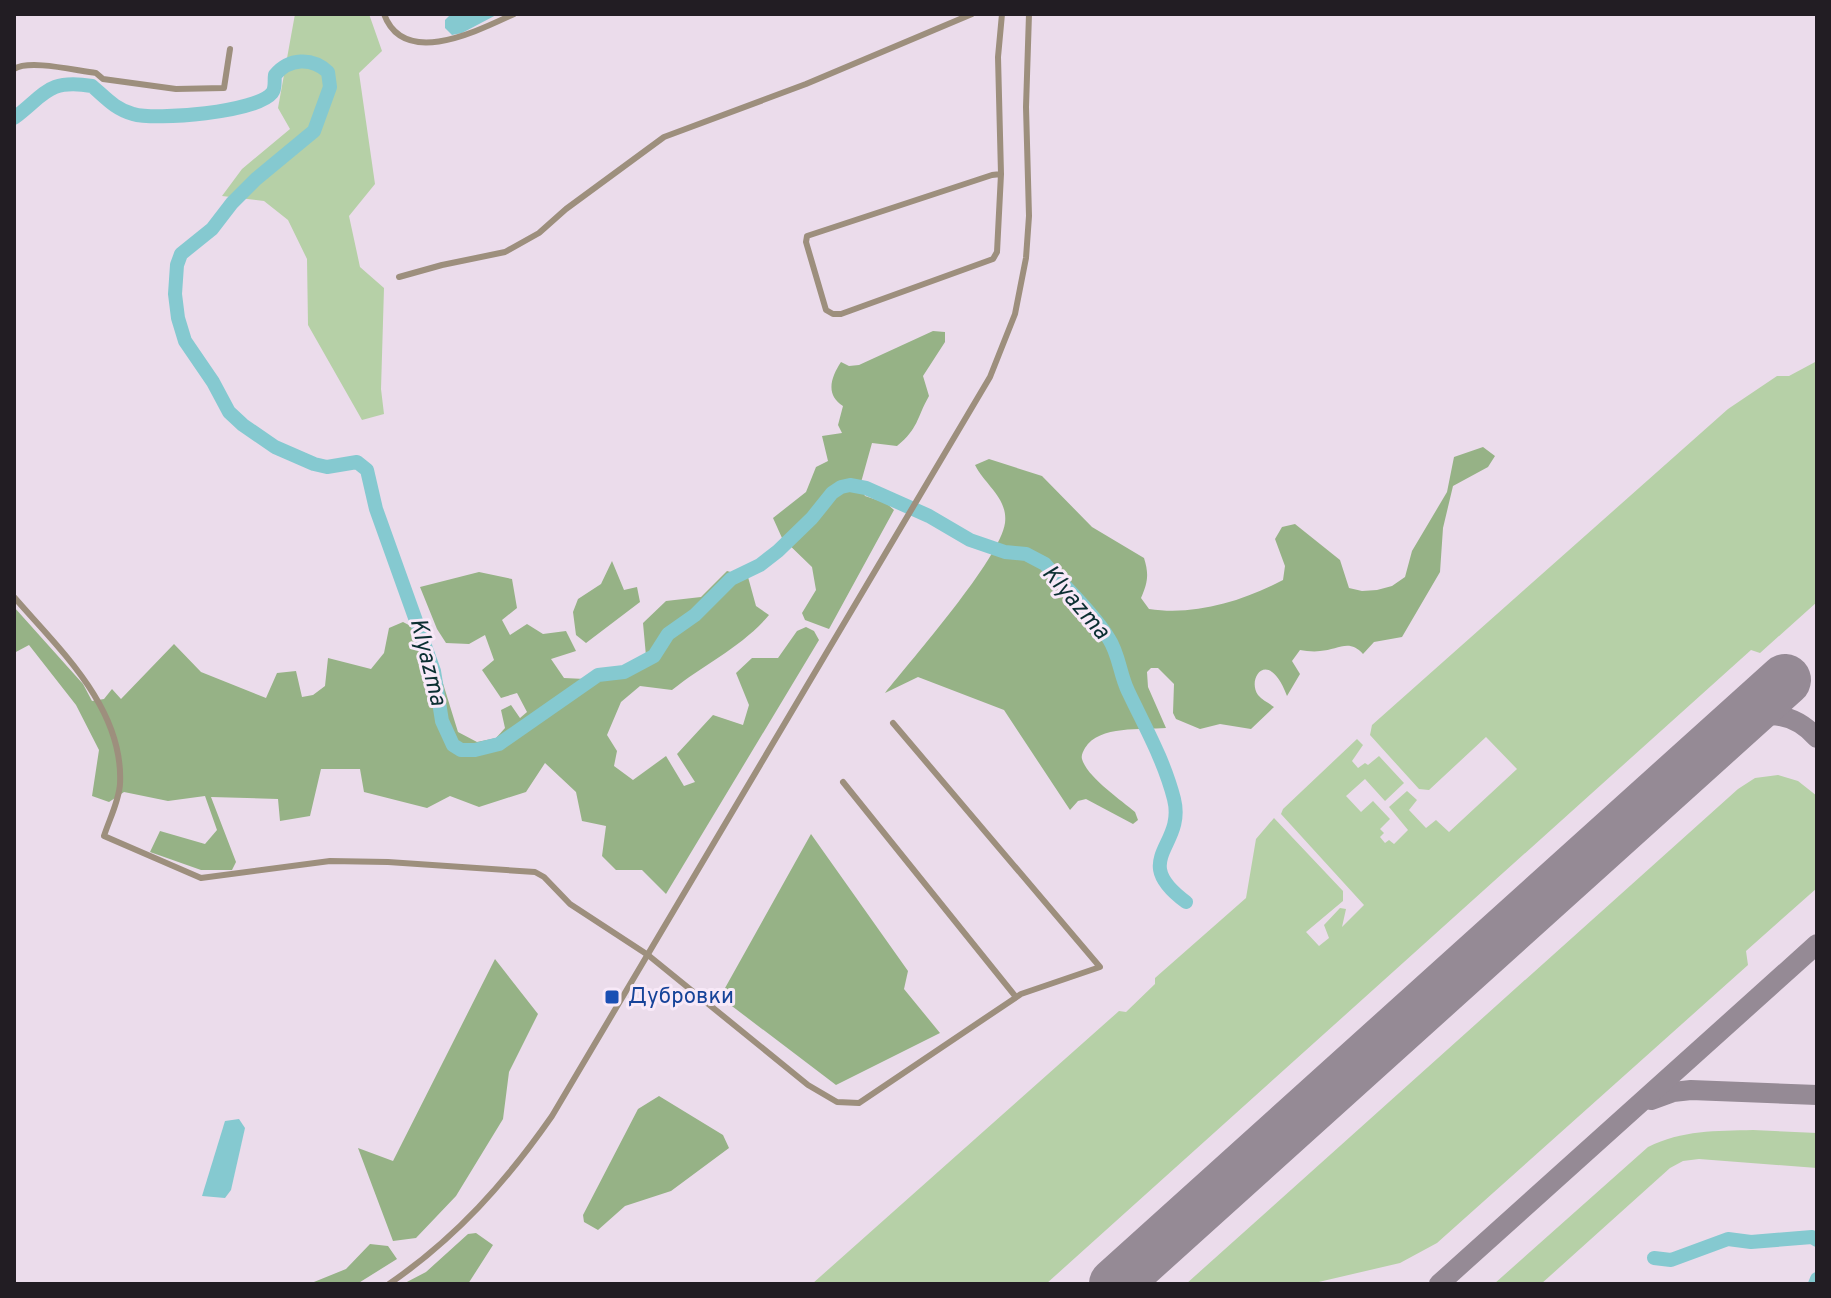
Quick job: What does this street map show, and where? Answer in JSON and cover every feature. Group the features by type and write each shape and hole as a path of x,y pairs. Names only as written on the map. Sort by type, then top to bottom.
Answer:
{"street":[{"path":"384,14 389,26 408,39 438,44 477,32 514,14"},
{"path":"399,277 505,252 539,233 566,209 664,137 806,84 972,14"},
{"path":"1001,174 807,236 806,242 826,310 841,314 993,259 997,252 1001,174 998,57 1002,14"},
{"path":"389,1284 421,1262 459,1229 524,1156 552,1116 990,377 1015,314 1026,258 1029,216 1026,107 1029,14"},
{"path":"14,69 20,65 37,65 96,73 103,79 176,89 224,88 230,49"},
{"path":"14,597 86,681 116,739 120,785 104,836 201,878 330,861 535,872 570,904 648,955 808,1085 837,1102 859,1103 1016,997 1100,967 893,723"},
{"path":"843,782 1016,997"}],"green space":[{"path":"295,14 369,14 382,51 359,73 375,184 349,216 360,267 384,288 381,389 384,414 362,420 308,325 307,259 288,220 264,201 222,196 242,169 290,129 278,108"},
{"path":"933,331 945,332 945,342 923,376 929,396 909,434 897,446 872,443 860,486 865,496 886,503 894,510 829,629 805,620 802,613 816,590 812,567 782,538 773,518 806,492 816,467 828,461 822,436 842,433 838,425 843,406 837,402 832,391 835,374 841,362 849,366 859,365"},
{"path":"1817,361 1817,602 1760,653 1751,650 1046,1284 812,1284 1119,1011 1126,1012 1155,984 1155,978 1246,898 1256,839 1274,818 1343,891 1343,901 1306,932 1319,946 1329,938 1324,925 1340,908 1346,909 1342,927 1364,905 1281,814 1357,739 1363,745 1352,761 1358,768 1379,756 1404,783 1385,801 1365,779 1346,796 1361,812 1373,801 1390,819 1380,829 1384,833 1380,837 1385,843 1389,840 1394,844 1408,830 1389,807 1407,791 1417,800 1409,810 1426,828 1436,820 1449,832 1517,769 1486,737 1429,790 1419,789 1370,735 1372,725 1728,409 1777,376 1789,376"},
{"path":"1483,447 1495,456 1488,467 1453,486 1443,528 1440,572 1402,637 1374,642 1363,654 1348,646 1318,651 1300,650 1292,661 1300,674 1287,696 1273,673 1261,671 1257,675 1255,688 1260,697 1274,707 1251,729 1220,724 1200,729 1176,719 1173,713 1174,684 1158,668 1147,672 1148,687 1166,728 1122,730 1100,735 1085,748 1082,756 1085,766 1097,781 1135,812 1138,820 1133,824 1086,799 1078,801 1070,810 1004,710 918,677 885,693 972,584 1000,539 1005,523 1003,506 975,465 989,459 1042,476 1092,527 1144,558 1147,578 1141,598 1149,609 1166,611 1218,605 1283,580 1285,566 1275,539 1282,527 1295,524 1340,560 1349,588 1362,591 1392,586 1405,577 1412,551 1447,492 1454,457"},
{"path":"612,561 624,590 637,587 640,602 586,643 576,635 573,612 578,599 601,584"},
{"path":"727,571 748,577 756,606 769,615 735,646 672,690 640,686 621,702 607,735 617,751 614,766 633,780 666,756 684,786 695,782 677,754 713,715 743,725 749,705 736,673 752,658 778,658 797,631 806,627 814,631 819,640 666,894 642,870 616,870 602,856 606,826 582,821 576,792 545,763 526,792 479,807 450,796 427,808 364,792 360,769 321,769 310,816 280,821 278,799 211,797 236,862 232,870 201,870 150,852 160,831 205,844 217,830 205,796 168,801 124,792 109,802 92,796 99,750 76,705 29,645 14,653 14,607 83,684 92,701 104,699 112,689 121,699 174,644 201,672 266,698 277,673 296,671 302,697 313,695 325,686 328,658 371,669 384,653 389,628 403,622 428,635 458,732 477,742 496,738 505,728 501,710 511,705 520,718 527,712 517,693 501,698 482,670 494,660 485,635 469,644 446,643 420,587 479,572 512,579 517,608 502,620 510,635 527,624 543,634 566,631 576,651 551,659 564,678 606,680 646,656 643,623 666,601 701,597"},
{"path":"1778,775 1798,781 1817,796 1817,888 1746,951 1748,965 1437,1243 1400,1263 1310,1284 1186,1284 1738,789 1755,778"},
{"path":"811,834 908,971 904,989 940,1033 836,1085 720,997"},
{"path":"495,959 538,1014 509,1072 503,1119 456,1196 416,1238 393,1241 358,1148 393,1161"},
{"path":"659,1096 723,1135 729,1148 671,1191 625,1206 598,1230 584,1222 583,1215 638,1109"},
{"path":"1753,1130 1817,1133 1817,1168 1699,1159 1683,1161 1670,1168 1541,1284 1494,1284 1648,1147 1686,1134"},
{"path":"476,1233 493,1245 468,1284 403,1284 426,1272 468,1234"},
{"path":"370,1244 388,1246 397,1259 357,1284 309,1284 346,1269"}],"water":[{"path":"451,14 498,14 452,35 445,28 445,20"},
{"path":"239,1119 245,1128 231,1190 225,1198 202,1196 225,1121"}],"waterway":[{"name":"Klyazma","path":"14,118 48,90 65,85 92,86 116,106 133,114 183,115 227,110 263,100 273,91 275,75 287,65 308,62 328,72 330,87 314,131 256,179 212,229 181,254 175,294 178,318 185,341 229,412 243,425 275,447 314,464 327,467 357,462 367,470 376,509 434,671 442,721 453,745 461,750 475,750 499,744 598,675 624,672 654,656 668,634 695,615 731,579 760,565 778,551 832,493 850,485 866,488 929,516 970,540 1005,552 1026,554 1045,564 1103,630 1170,785 1176,815 1160,863 1161,875 1186,902"},
{"name":"Klyazma","path":"1654,1258 1671,1260 1728,1239 1751,1242 1812,1237 1817,1240"},
{"name":"Klyazma","path":"1815,1284 1817,1279"}],"taxiway":[{"path":"1729,730 1763,716 1786,717 1817,738"},
{"path":"1439,1284 1817,944"},
{"path":"1651,1100 1673,1092 1691,1090 1817,1095"}],"runway":[{"path":"1115,1284 1785,680"}],"place":[{"name":"Дубровки","path":"612,997"}]}
